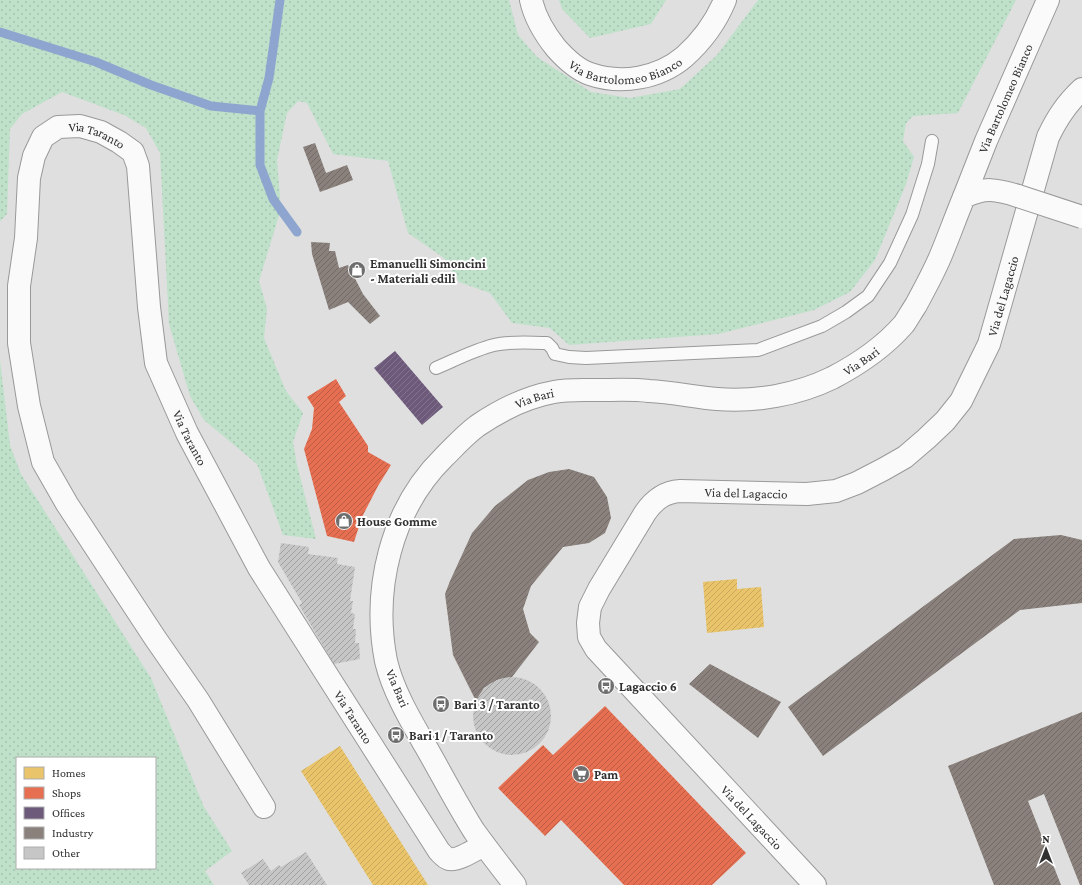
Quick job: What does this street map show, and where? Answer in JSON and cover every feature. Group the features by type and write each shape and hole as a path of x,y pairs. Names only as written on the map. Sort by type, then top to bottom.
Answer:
{"street":[{"name":"Via Bartolomeo Bianco","path":"531,0 534,13 547,36 564,57 588,74 612,79 638,78 661,72 684,57 702,39 719,13 725,0"},
{"name":"Via Bartolomeo Bianco","path":"964,197 986,141 1048,0"},
{"name":"Via del Lagaccio","path":"814,885 596,649 589,637 588,624 590,607 599,589 652,504 661,496 671,491 807,494 836,491 857,483 905,457 945,421 961,401 989,344 1048,137 1058,117 1072,98 1082,89"},
{"name":"Via Taranto","path":"264,807 198,700 155,638 67,504 43,462 29,406 19,343 19,286 26,238 29,178 34,156 43,137 58,127 80,126 101,132 133,152 138,166 148,308 156,363 187,433 259,568 439,851 450,859 458,858 484,845"},
{"path":"964,197 984,189 1003,191 1082,218"},
{"name":"Via Bari","path":"515,885 484,845 473,828 419,735 393,683 387,662 382,617 386,570 397,528 422,482 437,464 475,428 501,412 530,398 580,390 649,390 718,399 748,399 779,395 799,390 819,384 835,376 859,363 875,351 892,337 906,321 931,278 964,197"}],"lane":[{"path":"436,368 478,350 495,345 517,343 547,344 552,348 555,354 575,358 758,350 822,326 846,312 868,296 890,263 912,215 928,164 932,141"}],"green space":[{"path":"0,0 509,0 518,35 537,57 591,92 630,98 680,89 717,55 758,0 1016,0 958,113 913,116 906,123 903,141 914,157 906,184 875,260 850,292 814,310 718,334 569,345 550,328 512,323 490,293 459,282 444,258 408,233 388,161 333,154 307,103 298,101 287,113 277,160 281,209 259,281 267,309 264,338 286,391 303,413 293,442 297,465 316,539 283,535 257,464 204,420 190,396 169,324 160,153 146,128 124,115 62,92 22,114 10,129 7,214 0,221"},
{"path":"559,0 666,0 651,24 590,38 562,9"},
{"path":"0,360 10,445 21,474 151,678 204,807 232,851 205,871 214,885 0,885"}],"building: Homes":[{"path":"737,579 737,589 761,587 764,627 707,633 703,582"},
{"path":"340,746 428,885 373,885 301,771"}],"building: Shops":[{"path":"336,379 346,396 339,402 368,446 368,452 391,465 362,517 354,542 327,536 304,449 312,429 314,408 307,397"},
{"path":"605,706 746,853 712,885 624,885 561,820 545,836 498,788 543,745 553,755"}],"building: Offices":[{"path":"395,351 443,407 422,425 374,368"}],"building: Industry":[{"path":"315,143 326,173 347,165 353,180 320,192 303,147"},
{"path":"311,242 330,243 329,251 335,251 339,268 348,265 363,294 380,316 370,324 348,302 329,310 312,254"},
{"path":"569,469 594,477 607,497 611,518 605,533 589,543 563,547 531,586 523,609 530,633 539,642 512,677 497,680 484,688 476,701 453,655 445,594 450,581 472,533 495,506 528,480 549,472"},
{"path":"1061,535 1082,540 1082,603 1020,610 823,756 788,707 1014,539"},
{"path":"710,664 781,702 758,738 689,684"},
{"path":"1082,712 1082,885 1080,885 1044,794 1028,801 1061,885 994,885 948,766"}],"building: Other":[{"path":"281,543 309,547 308,554 338,558 337,564 355,567 350,601 353,601 351,613 355,614 353,629 356,629 355,643 359,643 360,659 334,664 299,605 302,603 278,562"},
{"path":"512,677 527,680 539,689 548,701 551,716 548,731 539,743 527,752 512,755 497,752 485,743 476,731 473,716 476,701 485,689 497,680"},
{"path":"306,852 327,885 249,885 241,873 263,859 271,871 279,865 281,867"}],"waterway":[{"path":"280,0 269,78 260,111 260,165 273,199 297,232"},
{"path":"0,32 96,62 151,85 211,106 260,111"}],"place":[{"name":"Emanuelli Simoncini - Materiali edili","path":"357,270"},
{"name":"House Gomme","path":"344,521"},
{"name":"Lagaccio 6","path":"606,686"},
{"name":"Bari 3 / Taranto","path":"441,704"},
{"name":"Bari 1 / Taranto","path":"396,735"},
{"name":"Pam","path":"581,774"}]}
